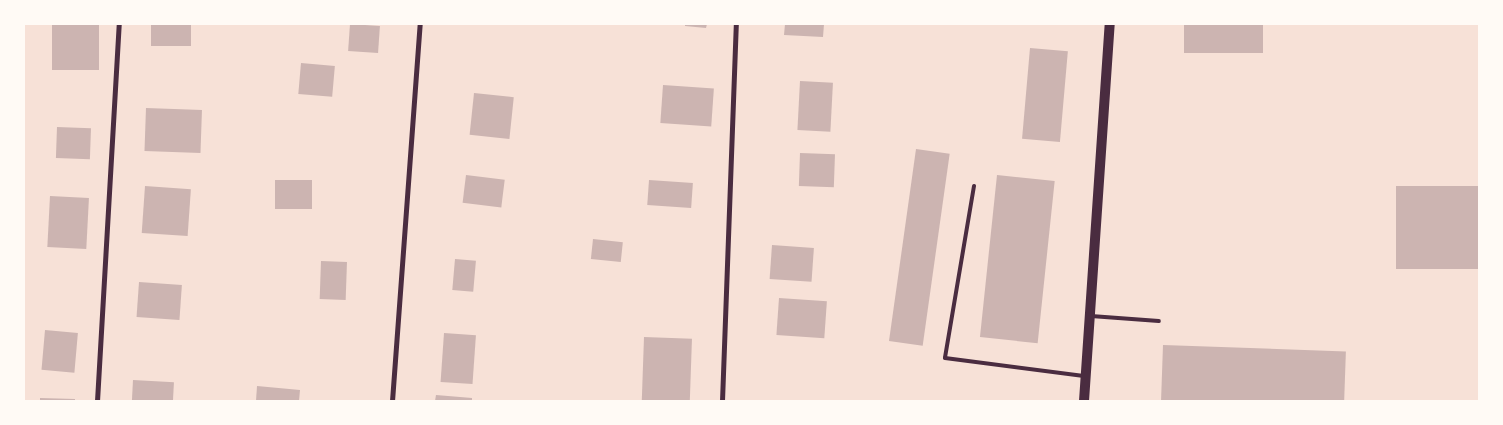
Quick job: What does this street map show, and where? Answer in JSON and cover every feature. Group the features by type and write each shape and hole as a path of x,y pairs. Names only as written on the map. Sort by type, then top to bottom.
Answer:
{"main road":[{"path":"1084,401 1110,24"}],"street":[{"path":"97,401 119,24"},
{"path":"392,401 420,24"},
{"path":"722,401 736,24"}],"lane":[{"path":"974,186 945,358 1086,376"},
{"path":"1091,316 1160,321"}],"building":[{"path":"52,24 99,24 99,70 52,70"},
{"path":"151,24 191,24 191,46 151,46"},
{"path":"350,24 380,26 378,53 348,51"},
{"path":"685,24 707,24 706,28 685,26"},
{"path":"785,24 824,24 823,37 784,35"},
{"path":"1184,24 1263,24 1263,53 1184,53"},
{"path":"1030,48 1068,51 1060,142 1022,139"},
{"path":"301,63 335,66 332,97 298,94"},
{"path":"800,81 833,83 830,132 797,130"},
{"path":"663,85 714,89 711,126 660,123"},
{"path":"474,93 514,97 509,139 470,135"},
{"path":"146,108 202,110 200,153 144,151"},
{"path":"57,127 91,128 90,159 56,158"},
{"path":"916,149 950,154 923,346 889,341"},
{"path":"800,153 835,154 834,187 799,186"},
{"path":"466,175 505,180 501,208 463,203"},
{"path":"997,175 1055,181 1038,343 980,337"},
{"path":"275,180 312,180 312,209 275,209"},
{"path":"649,180 693,183 691,208 647,205"},
{"path":"145,186 191,189 188,236 142,233"},
{"path":"1396,186 1479,186 1479,269 1396,269"},
{"path":"50,196 89,198 86,249 47,247"},
{"path":"593,239 623,242 621,262 591,259"},
{"path":"772,245 814,248 812,282 770,279"},
{"path":"455,259 476,261 473,292 452,290"},
{"path":"321,261 347,262 346,300 320,299"},
{"path":"139,282 182,285 179,320 137,317"},
{"path":"779,298 827,301 824,338 776,335"},
{"path":"45,330 78,333 74,373 42,370"},
{"path":"444,333 476,335 473,384 441,382"},
{"path":"644,337 692,339 690,401 642,401"},
{"path":"1163,345 1346,351 1344,401 1161,401"},
{"path":"133,380 174,382 173,401 132,401"},
{"path":"257,386 300,390 299,401 256,401"},
{"path":"436,395 472,398 472,401 435,401"},
{"path":"40,398 75,399 75,401 40,401"}]}
